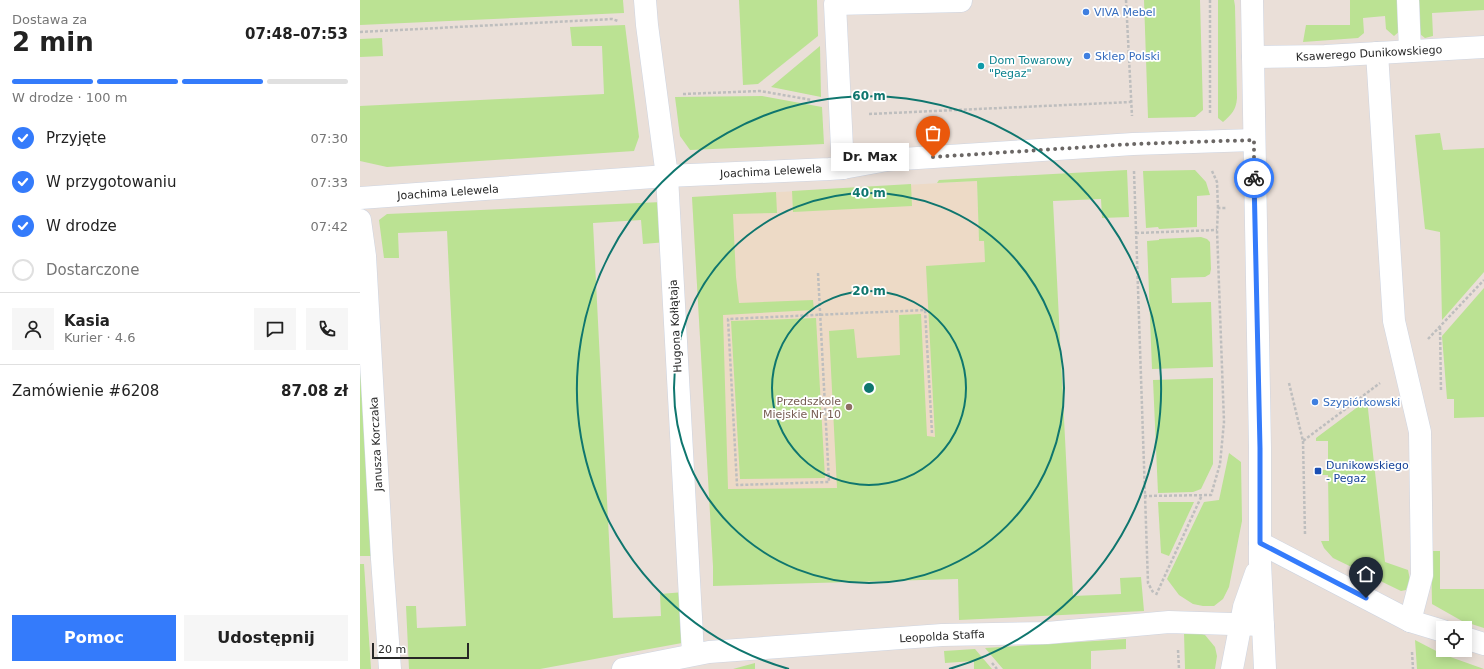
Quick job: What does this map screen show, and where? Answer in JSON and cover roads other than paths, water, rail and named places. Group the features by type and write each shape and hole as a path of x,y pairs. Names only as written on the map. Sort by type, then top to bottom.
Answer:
{"street":[{"name":"Hugona Kołłątaja","path":"645,0 646,25 667,176 693,654"},
{"path":"1252,0 1260,448 1260,553 1265,669"},
{"path":"1408,0 1410,51"},
{"path":"843,168 835,4 961,1"},
{"name":"Ksawerego Dunikowskiego","path":"1253,57 1377,53 1484,47"},
{"path":"1377,53 1394,321 1420,432 1422,575 1410,621"},
{"name":"Joachima Lelewela","path":"360,198 667,176 843,168 887,160 1133,144 1254,140"},
{"name":"Janusza Korczaka","path":"360,220 365,256 382,559 390,669"},
{"path":"1260,553 1410,621 1436,629"},
{"path":"1232,669 1240,623 1260,553"},
{"name":"Leopolda Staffa","path":"623,669 693,654 942,635 1047,633 1169,622 1263,624"},
{"path":"1472,640 1484,644"}],"place":[{"name":"VIVA Mebel","path":"1086,12"},
{"name":"Sklep Polski","path":"1087,56"},
{"name":"Dom Towarowy \"Pegaz\"","path":"981,66"},
{"name":"Dr. Max","path":"933,157"},
{"name":"Szypiórkowski","path":"1315,402"},
{"name":"Przedszkole Miejskie Nr 10","path":"849,407"},
{"name":"Dunikowskiego - Pegaz","path":"1318,471"}]}
